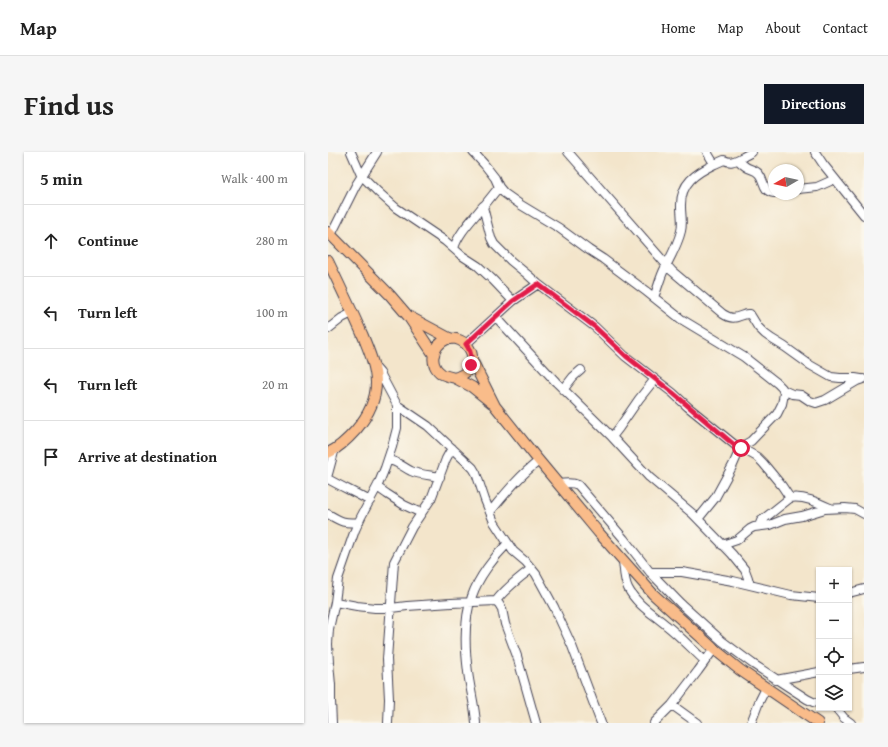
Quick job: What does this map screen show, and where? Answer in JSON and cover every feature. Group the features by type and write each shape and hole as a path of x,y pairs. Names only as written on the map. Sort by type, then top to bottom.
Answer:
{"main road":[{"path":"329,233 408,316 434,356"},
{"path":"328,261 367,346 374,365 376,382 375,392 367,415 351,436 340,446 332,450"},
{"path":"408,316 451,339 459,340 466,344 471,352 472,360 495,406"},
{"path":"451,339 443,341 439,344 435,351 434,364 439,371 446,376 455,378 472,387 495,406 599,533 653,594 714,649 740,670 818,723"},
{"path":"455,378 466,372 472,360"}],"street":[{"path":"350,152 361,175 378,192 396,208 454,248 484,272 513,301"},
{"path":"329,233 336,225 350,194 361,175 377,152"},
{"path":"473,152 495,178 504,193 560,228 654,297 681,319 744,357 777,383 783,390 792,394 801,394 812,402 816,403 825,400 862,379"},
{"path":"568,152 666,265 724,314 735,318 750,314 764,334 810,365 831,377 862,379"},
{"path":"707,152 715,164"},
{"path":"654,297 666,265 677,244 681,231 681,204 685,185 698,173 715,164 722,161 731,162 738,160 752,152"},
{"path":"815,152 864,215"},
{"path":"738,160 747,168 759,174 768,191"},
{"path":"804,188 818,186 835,179"},
{"path":"454,248 462,233 500,187"},
{"path":"484,206 484,213 491,238 494,244 511,261 538,284 595,327 626,356 740,448 757,457 782,486 790,498"},
{"path":"466,344 513,301 538,284"},
{"path":"328,329 352,312"},
{"path":"496,317 563,390 612,437 649,477 687,508 735,558 745,570 750,585"},
{"path":"332,723 331,685 328,656 329,620 335,602 338,579 359,522 377,487 388,460 398,422 397,405 380,373 374,365"},
{"path":"563,390 573,377 581,370"},
{"path":"612,437 655,379"},
{"path":"698,519 714,498 733,466 740,448 751,441 776,414 782,404 784,393 783,390"},
{"path":"397,405 428,426 473,468 494,522 513,550 531,568 540,581 566,631 601,723"},
{"path":"388,723 389,699 387,659 394,562 412,527 431,499 444,462 452,448"},
{"path":"328,474 334,452 332,450"},
{"path":"388,460 397,462 412,471 440,476"},
{"path":"490,512 516,481 539,461"},
{"path":"328,479 370,501"},
{"path":"559,484 575,483 578,485 650,572 680,603 722,641 776,680 807,699 816,702"},
{"path":"377,487 404,505 421,513"},
{"path":"759,526 761,521 790,498 809,499 832,508"},
{"path":"722,545 737,540 750,529 770,525 785,519 802,516 825,509 855,509 864,514"},
{"path":"328,514 344,523 359,522"},
{"path":"476,723 468,672 466,643 470,602 477,585 487,569 495,557 508,543"},
{"path":"623,561 627,588 646,608 669,627 705,661"},
{"path":"335,602 375,608 391,608 496,601 531,568"},
{"path":"650,572 682,572 728,580 791,595 816,598"},
{"path":"852,592 864,589"},
{"path":"496,601 502,609 505,624 517,656 536,723"},
{"path":"654,723 672,705 714,649"},
{"path":"852,669 864,667"},
{"path":"776,680 816,673"},
{"path":"751,723 766,688"},
{"path":"672,705 697,723"},
{"path":"838,711 844,718 851,723"}],"route":[{"path":"471,365 472,356 466,344 513,301 527,293 538,284 595,327 626,356 673,393 733,444 740,449 741,448"}]}
